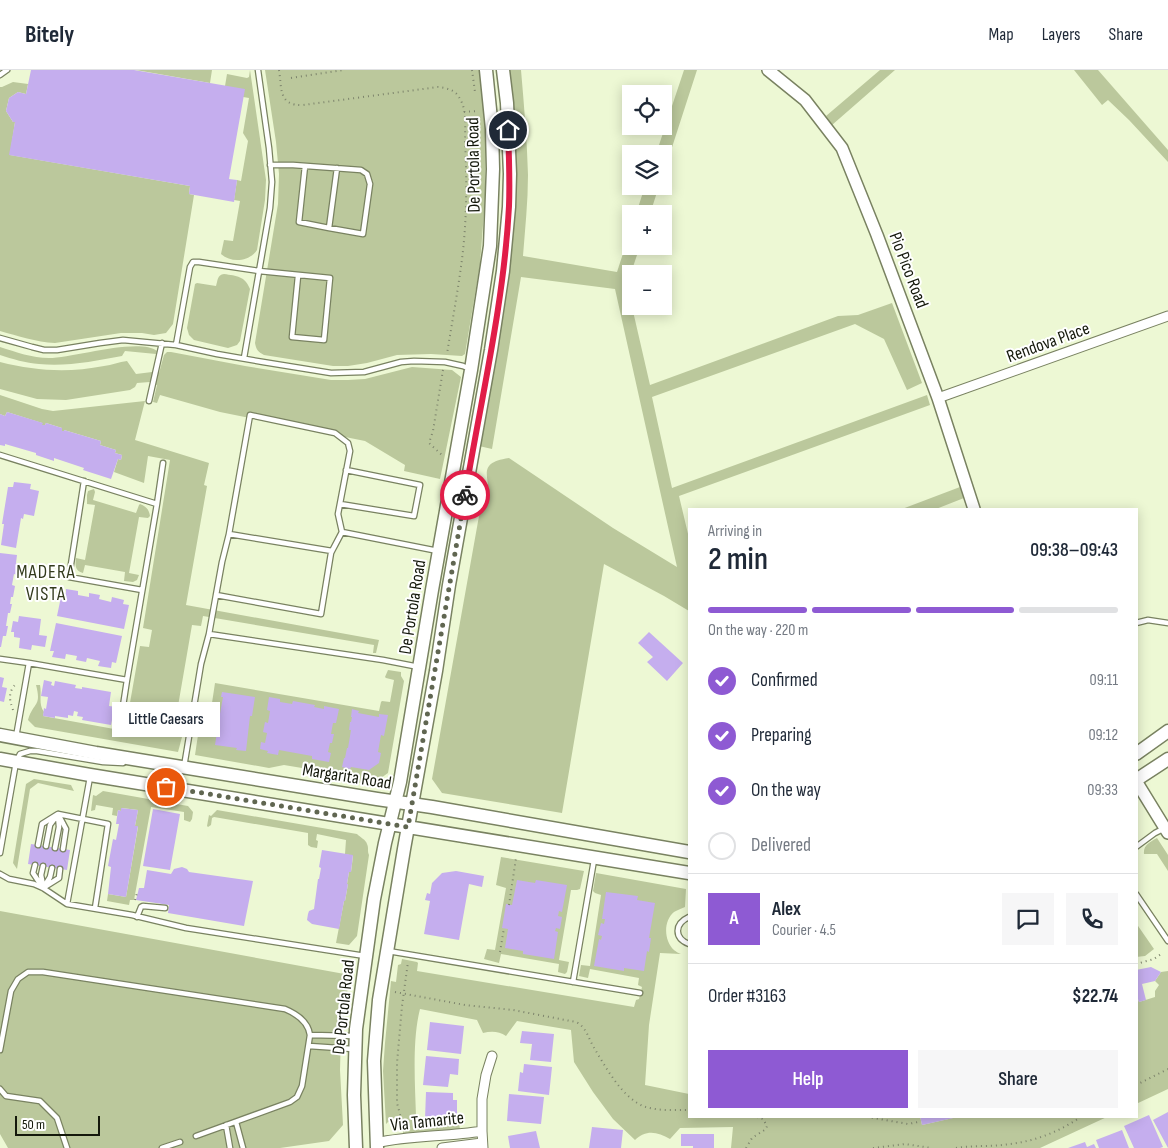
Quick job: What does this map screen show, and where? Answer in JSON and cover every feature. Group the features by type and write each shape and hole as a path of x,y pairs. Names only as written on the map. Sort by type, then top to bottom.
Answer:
{"main road":[{"name":"De Portola Road","path":"355,1148 354,1095 356,1043 374,899 385,843 400,784 471,370 490,246 493,169 492,129 486,70"},
{"name":"De Portola Road","path":"376,1146 374,1062 379,1000 492,342 506,240 510,174 507,103 503,70"},
{"path":"463,506 460,495 462,479 479,382 476,374 471,370"},
{"path":"1138,753 1168,732"},
{"name":"Margarita Road","path":"0,735 96,753 412,804 688,852"},
{"path":"0,759 688,873"},
{"path":"1138,779 1168,759"},
{"path":"355,1148 376,1146"}],"street":[{"name":"Pio Pico Road","path":"768,70 805,100 842,148 938,398 974,508"},
{"name":"Rendova Place","path":"938,398 1168,316"},
{"path":"1138,783 1166,831"},
{"path":"483,1146 482,1098 492,1056"},
{"name":"Via Tamarite","path":"376,1146 394,1139 482,1131"},
{"name":"Via Tamarite","path":"442,1148 483,1146"}],"lane":[{"path":"0,74 7,70"},
{"path":"244,358 270,208 272,182 258,70"},
{"path":"270,165 305,166 361,170 367,174 370,184 363,234 299,222 305,166"},
{"path":"329,228 337,168"},
{"path":"176,345 190,267 193,262 259,272 330,278 324,340 292,337 298,276"},
{"path":"0,338 32,347 57,350 123,340 162,343 331,373 364,372 402,362 430,361 445,362 471,370"},
{"path":"149,401 162,343"},
{"path":"184,767 201,664 209,634 216,595 222,562 229,534 250,414 335,433 348,443 350,451 338,514 342,532 332,551 321,614 216,595"},
{"path":"0,455 157,504"},
{"path":"121,719 163,463"},
{"path":"340,504 414,516 420,485 346,470"},
{"path":"84,481 69,577 142,590"},
{"path":"342,532 439,551"},
{"path":"229,534 332,551"},
{"path":"1138,622 1148,620 1168,623"},
{"path":"209,634 420,667"},
{"path":"0,659 127,680"},
{"path":"16,738 29,663"},
{"path":"0,853 16,762 20,754 36,751 103,762 122,763 142,760"},
{"path":"67,904 90,775"},
{"path":"46,846 50,825 58,814"},
{"path":"55,848 59,827 58,814"},
{"path":"58,814 66,828 63,849"},
{"path":"38,845 42,824 58,814 108,824 95,908"},
{"path":"1138,846 1155,833 1166,831"},
{"path":"573,982 594,857"},
{"path":"35,865 33,873 44,888"},
{"path":"43,866 41,875 44,888"},
{"path":"44,888 52,868"},
{"path":"44,888 59,878 60,869"},
{"path":"0,874 9,879 44,888 67,904 95,908 186,928 366,956"},
{"path":"1138,897 1168,941"},
{"path":"137,917 143,906 165,908"},
{"path":"688,918 678,925 677,931 679,937 688,944"},
{"path":"387,950 640,993"},
{"path":"0,1050 12,991 18,979 28,972 44,972 285,1009 303,1020 309,1028 310,1035 302,1086 297,1097 290,1102 196,1136"},
{"path":"310,1035 356,1043"},
{"path":"309,1046 356,1043"},
{"path":"0,1089 6,1096 40,1101 57,1118 67,1148"},
{"path":"236,1122 243,1148"},
{"path":"226,1125 230,1148"},
{"path":"162,1148 180,1142"}],"path":[{"path":"279,70 282,94 294,106 438,87 449,89 461,99 464,112 467,183 462,258 433,431 429,443 446,459"},
{"path":"292,78 343,70"},
{"path":"472,70 476,99"},
{"path":"464,112 477,111 478,109"},
{"path":"13,713 9,697 13,687 18,682"},
{"path":"509,905 516,858"},
{"path":"135,900 137,893"},
{"path":"500,952 504,928"},
{"path":"401,1126 397,1103 397,1063 410,954"},
{"path":"1138,963 1154,959 1161,954"},
{"path":"395,992 465,1005 513,1010 576,1022 585,1029 606,1066 630,1098 644,1107 652,1109 688,1110"},
{"path":"1138,1084 1168,1069"},
{"path":"746,1148 752,1138 766,1129 767,1126 763,1120 758,1118"},
{"path":"874,1118 908,1124 918,1122"},
{"path":"956,1148 1025,1142 1050,1134 1078,1118"},
{"path":"873,1148 904,1144 931,1148"}],"green space":[{"path":"136,70 212,70 210,83"},
{"path":"250,70 266,180 265,200 257,250 250,257 235,260 221,254 224,240 233,241 240,201 234,200 237,180 241,181 248,141 243,133 249,98 243,97 225,86 227,74 247,78 249,77"},
{"path":"265,70 481,70 486,121 485,199 480,264 465,354 462,356 431,354 397,355 367,363 333,366 260,353 255,343 278,204 279,174"},
{"path":"509,70 521,70 524,109 528,175 523,256 617,272 623,255 637,255 634,265 622,265 622,315 634,315 650,385 838,316 858,315 892,303 922,383 907,390 884,339 855,324 652,397 672,488 927,395 930,405 679,496 688,534 688,610 604,564 562,813 442,793 432,779 479,516 488,498 487,472 488,467 492,463 509,458 613,528 677,567 615,289 521,277 492,449 479,446 498,344"},
{"path":"684,70 697,70 672,147 672,145 659,145 662,135 672,135 672,106"},
{"path":"880,70 895,70 832,125 826,116"},
{"path":"1074,70 1098,70 1168,150 1168,162 1108,100 1102,105"},
{"path":"13,82 28,84 26,94 18,92 9,98 6,111 13,122 15,122 10,155 190,186 189,194 194,195 173,324 166,333 154,335 121,333 55,343 34,340 0,331 0,87"},
{"path":"642,195 656,195 653,205 639,205"},
{"path":"224,274 243,279 250,289 240,341 237,345 228,348 194,340 189,335 187,328 195,284 216,286 219,277"},
{"path":"136,346 148,347 157,351 156,354 125,351 122,356 101,360 49,365 24,362 0,355 0,347 43,358"},
{"path":"167,352 331,380 365,379 412,367 452,370 461,377 440,479 404,471 405,465 365,441 220,412 160,395 157,403 153,402 157,385 150,382 137,383 130,390 66,400 37,399 0,389 0,362 39,369 78,370 127,361 136,374 159,373 164,355"},
{"path":"0,395 53,411 145,401 135,440 209,463 204,485 207,486 186,605 379,640 376,653 373,653 374,645 203,616 201,626 192,625 173,735 182,737 178,752 35,727 28,720 38,697 36,685 40,685 43,716 125,731 140,646 149,647 152,630 143,628 170,460 148,456 144,483 114,472 118,459 121,460 122,455 115,453 116,450 100,445 101,441 62,431 62,428 46,423 42,425 42,423 7,412 5,416 0,414"},
{"path":"960,487 964,498 939,508 905,508"},
{"path":"94,489 93,500 136,513 140,504 149,512 150,516 148,518 139,517 129,573 139,575 137,580 133,582 124,581 125,572 85,565 83,573 78,571 76,567 76,558 85,560 95,505 87,504 87,495 88,491"},
{"path":"388,670 401,672 404,681 388,773 371,785 334,778 308,769 284,765 269,768 195,755 198,735 207,736 215,683 379,711 382,701 390,702 394,680 385,677"},
{"path":"34,779 71,785 74,791 38,783 30,789 17,869 13,863 26,784"},
{"path":"103,791 188,806 193,812 190,822 184,820 184,812 151,807 134,900 130,900 129,905 107,901 108,894 126,897 138,827 135,826 138,810 122,808 121,811 118,810 117,816 112,815 113,808 96,805 95,810 91,811 93,795 96,796"},
{"path":"217,810 357,834 364,840 368,845 369,855 357,936 349,945 336,943 353,856 345,854 346,840 317,834 317,848 308,845 308,833 214,817 212,818 211,825 208,827 209,815 211,816"},
{"path":"1157,838 1168,855 1168,871 1157,854 1144,854 1146,846"},
{"path":"501,857 584,871 580,889 571,890 559,960 569,962 565,974 558,972 559,964 501,954 499,963 484,959 487,949 495,950 506,888 496,885"},
{"path":"596,873 686,889 685,907 670,916 666,931 668,942 674,950 681,954 660,953 649,1025 645,1085 688,1094 688,1118 920,1118 922,1125 953,1118 1105,1118 1040,1148 731,1148 733,1127 680,1128 670,1139 648,1133 635,1140 613,1119 574,1062 571,1030 517,1021 506,1036 495,1032 483,1033 477,1020 420,1009 415,1048 416,1116 419,1121 424,1122 459,1124 460,1129 403,1134 403,1128 396,1118 391,1119 386,1124 383,1071 391,981 396,982 398,965 401,964 402,959 417,962 417,971 634,1007 636,1000 639,999 642,987 638,985 639,978 590,969 588,978 579,976 581,965 590,966 601,895 593,891"},
{"path":"0,911 350,975 341,1031 340,1070 343,1125 329,1141 280,1148 8,1148 0,1134"},
{"path":"1138,926 1154,949 1145,956 1138,957"},
{"path":"1168,971 1168,1089 1138,1103 1138,999 1139,1002 1155,997 1155,991 1159,985 1155,981 1161,972"}],"building":[{"path":"31,70 134,70 245,89 229,179 237,180 234,202 189,194 190,186 9,155 15,122 13,122 6,111 9,98 18,92 26,94"},
{"path":"7,412 43,423 42,425 46,423 62,428 62,431 101,441 100,445 116,450 115,453 122,455 121,460 118,459 111,479 54,458 54,461 36,455 36,453 5,444 5,446 0,445 0,414 5,416"},
{"path":"14,482 31,484 30,489 39,491 34,516 24,514 23,519 21,518 16,548 1,545 4,524 2,524 8,487 13,487"},
{"path":"0,553 17,555 16,563 19,563 17,575 14,574 12,585 15,586 13,597 11,597 10,613 8,613 6,636 3,636 1,647 0,647"},
{"path":"66,589 78,591 78,595 89,597 89,593 100,595 99,599 111,602 112,597 124,600 123,604 129,605 124,629 57,616 62,592 66,593"},
{"path":"19,616 41,619 39,635 47,636 45,647 32,645 31,650 19,648 20,638 14,637 14,632 11,632 13,621 18,622"},
{"path":"56,623 122,636 116,663 112,662 111,668 98,666 100,661 87,658 86,662 76,660 77,656 66,654 65,659 52,657 54,651 50,651"},
{"path":"649,632 683,663 667,681 647,662 653,657 638,643"},
{"path":"0,677 4,678 2,687 7,688 4,702 0,701"},
{"path":"44,680 52,682 51,685 54,686 55,681 76,685 75,688 82,689 82,687 111,692 109,706 117,707 115,720 112,720 111,725 82,720 83,717 77,716 78,712 74,711 73,716 68,715 68,718 43,716 48,697 41,696"},
{"path":"222,692 255,697 252,716 250,716 246,751 215,745 217,732 215,732 223,697 221,697"},
{"path":"269,697 280,699 280,702 292,704 293,701 315,705 314,707 324,709 324,706 339,709 336,723 333,723 331,734 334,734 328,752 331,753 329,762 312,759 312,756 279,750 278,755 267,753 268,751 260,749 261,742 265,743 267,733 263,732 265,722 268,723 270,711 267,710"},
{"path":"352,709 359,711 358,713 379,717 379,714 388,715 384,736 381,735 378,752 381,753 379,763 369,770 342,767 348,748"},
{"path":"121,808 138,810 135,826 138,826 126,897 108,894 111,867 108,866 113,839 116,840 119,824 116,824 118,810 121,811"},
{"path":"153,809 180,814 170,870 143,866"},
{"path":"31,844 70,850 67,870 28,864"},
{"path":"322,850 353,855 339,929 312,924 307,920 309,911 314,909"},
{"path":"182,867 189,872 253,881 244,926 168,913 169,905 136,900 139,888 144,888 147,870 171,874 174,869"},
{"path":"456,871 484,876 482,887 469,884 459,940 424,934 430,901 425,900 427,893 430,894 432,883 442,873"},
{"path":"517,880 535,883 536,880 567,885 562,912 559,911 558,916 562,917 560,929 556,928 555,931 558,932 554,959 523,954 523,951 505,948 508,929 502,928 506,904 512,905"},
{"path":"606,892 638,896 637,900 655,903 649,938 651,938 649,952 647,951 644,971 624,968 624,971 594,966 599,939 601,940 602,936 598,935 601,923 604,924 605,919 602,919"},
{"path":"1151,967 1161,972 1155,981 1142,984 1146,1000 1139,1002 1138,999 1138,970"},
{"path":"430,1022 464,1026 461,1054 427,1050"},
{"path":"522,1031 554,1034 551,1062 530,1060 532,1044 520,1043"},
{"path":"426,1056 459,1059 458,1075 450,1074 448,1087 423,1085"},
{"path":"524,1064 552,1067 549,1095 518,1091 520,1072 523,1073"},
{"path":"426,1092 453,1093 453,1100 457,1100 457,1119 425,1119"},
{"path":"509,1094 544,1097 541,1124 507,1121"},
{"path":"1168,1112 1168,1148 1153,1120"},
{"path":"1149,1115 1163,1147 1134,1148 1124,1126"},
{"path":"920,1118 954,1118 922,1125"},
{"path":"592,1127 623,1130 621,1148 589,1148"},
{"path":"1122,1130 1129,1148 1099,1148 1096,1140"},
{"path":"536,1131 540,1148 510,1148 508,1136"},
{"path":"681,1134 714,1134 714,1148 681,1146"},
{"path":"1085,1142 1087,1147 1094,1144 1096,1148 1068,1148"}],"way so far":[{"path":"166,787 408,827 465,495"}],"place":[{"name":"Little Caesars","path":"166,787"}],"district":[{"name":"MADERA VISTA","path":"46,582"}],"route":[{"path":"465,495 490,357 503,270 509,207 508,130"}]}
